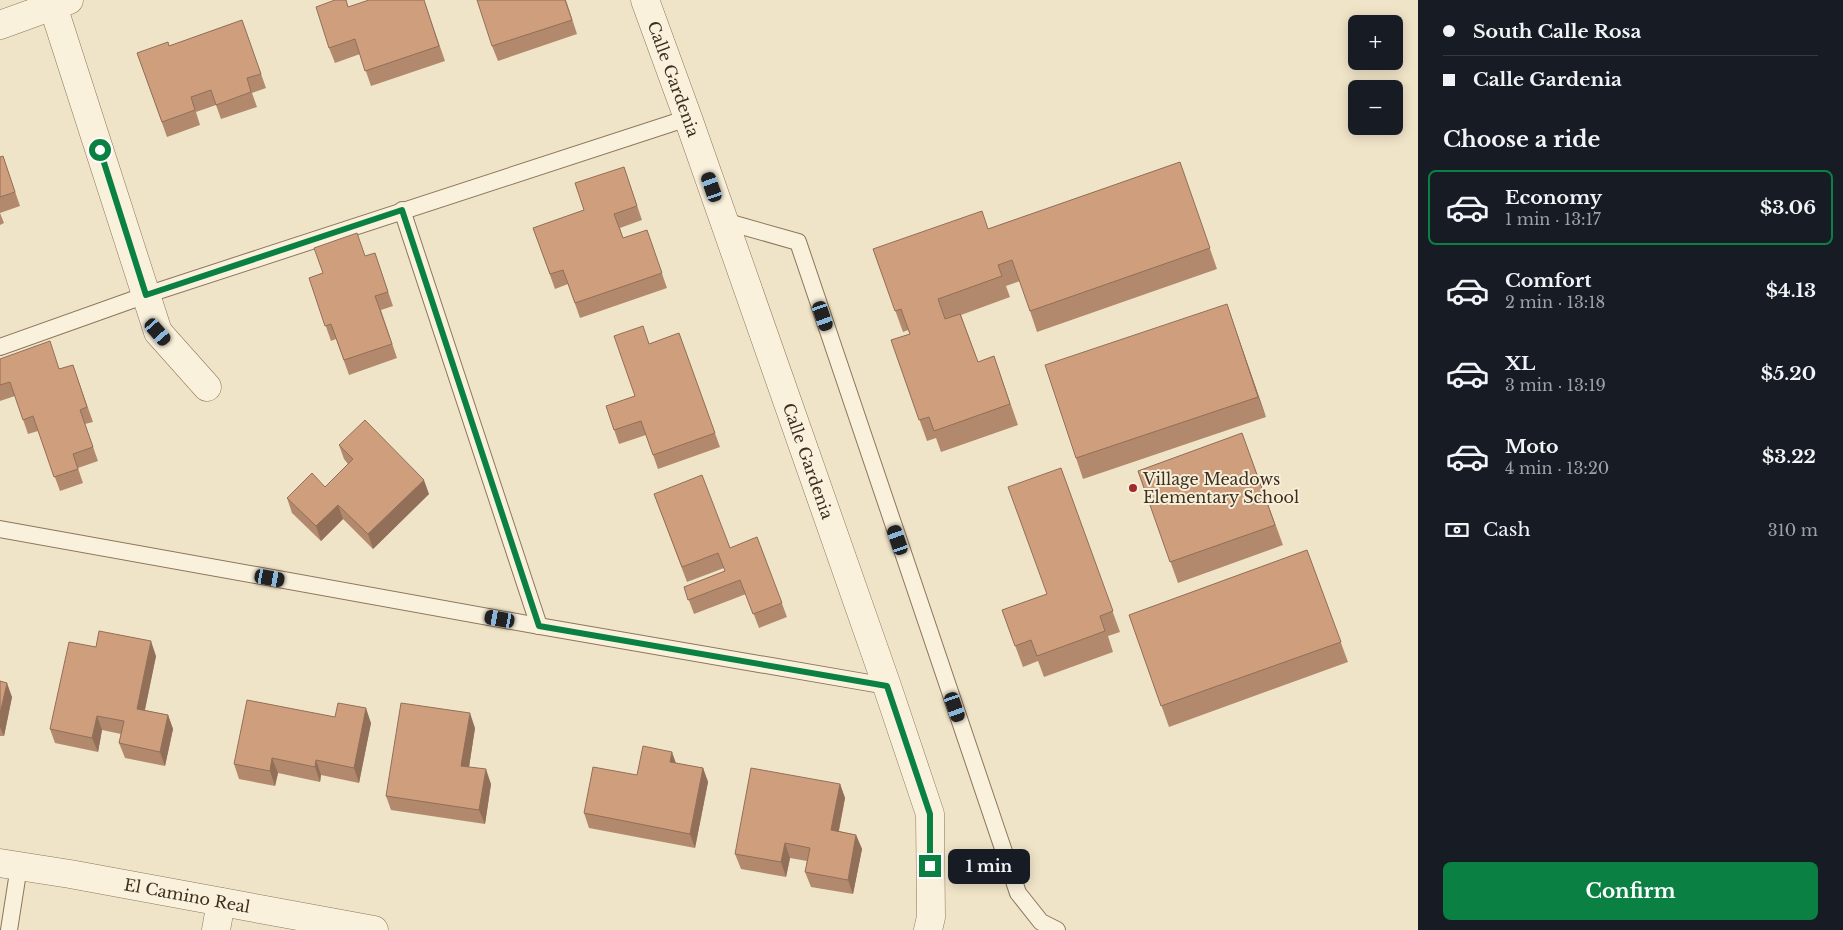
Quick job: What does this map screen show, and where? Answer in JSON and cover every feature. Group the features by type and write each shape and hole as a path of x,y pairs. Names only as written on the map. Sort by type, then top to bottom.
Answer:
{"street":[{"name":"Calle Gardenia","path":"645,0 887,686 930,814 931,917 928,930"},
{"path":"0,25 61,3 158,332 207,388"},
{"name":"El Camino Real","path":"10,865 374,930"},
{"path":"216,930 221,902"}],"lane":[{"path":"0,347 146,295 688,118"},
{"path":"402,210 539,626"},
{"path":"724,221 798,242 1018,893 1040,922 1057,930"},
{"path":"0,529 539,626 887,686"},
{"path":"9,930 10,865"}],"building":[{"path":"335,0 346,0 348,7 369,0 424,0 439,46 365,71 355,39 329,48 316,7"},
{"path":"477,0 565,0 572,20 492,46"},
{"path":"242,20 261,74 247,78 251,92 216,105 211,90 191,97 195,110 162,122 137,53 168,42 169,46"},
{"path":"3,156 15,192 0,197 0,157"},
{"path":"1180,162 1210,248 1030,311 1012,260 998,265 1002,276 938,299 945,319 960,314 978,362 994,356 1010,404 934,431 929,417 919,420 891,340 910,334 901,309 895,311 873,249 982,211 988,229"},
{"path":"624,167 637,206 614,214 623,238 647,230 662,273 575,303 563,270 550,274 533,228 584,210 575,183"},
{"path":"357,233 365,256 375,253 388,292 375,296 392,344 344,360 331,324 325,326 309,278 323,273 314,248"},
{"path":"1227,304 1258,397 1076,458 1045,365"},
{"path":"643,326 649,344 679,333 715,433 653,455 641,421 614,430 606,406 635,396 614,336"},
{"path":"50,341 59,369 73,365 87,407 80,410 93,447 73,454 78,469 54,477 33,416 23,420 10,382 0,385 0,359"},
{"path":"365,420 424,480 368,534 338,505 316,526 287,498 312,473 325,487 353,459 339,445"},
{"path":"1242,433 1275,525 1170,562 1138,471"},
{"path":"1061,468 1113,611 1100,616 1105,631 1037,656 1031,640 1015,646 1002,610 1047,594 1008,487"},
{"path":"702,475 730,548 757,537 782,603 753,614 740,580 688,600 684,587 725,571 718,553 682,567 654,494"},
{"path":"1307,550 1341,642 1161,706 1129,615"},
{"path":"99,631 151,641 137,709 168,715 160,752 119,743 124,721 97,716 92,738 50,729 69,642 96,647"},
{"path":"0,681 7,683 0,714"},
{"path":"247,700 335,717 338,703 366,708 354,768 316,760 315,767 272,758 270,771 234,764"},
{"path":"401,703 470,713 461,766 486,769 479,810 386,796"},
{"path":"643,746 672,752 670,762 703,768 690,834 584,813 593,767 637,775"},
{"path":"751,768 840,784 831,830 856,835 848,880 805,872 810,848 785,843 781,862 735,854"}],"place":[{"name":"Village Meadows Elementary School","path":"1133,488"}],"route":[{"path":"100,150 146,295 402,210 539,626 887,686 930,814 930,866"}]}
